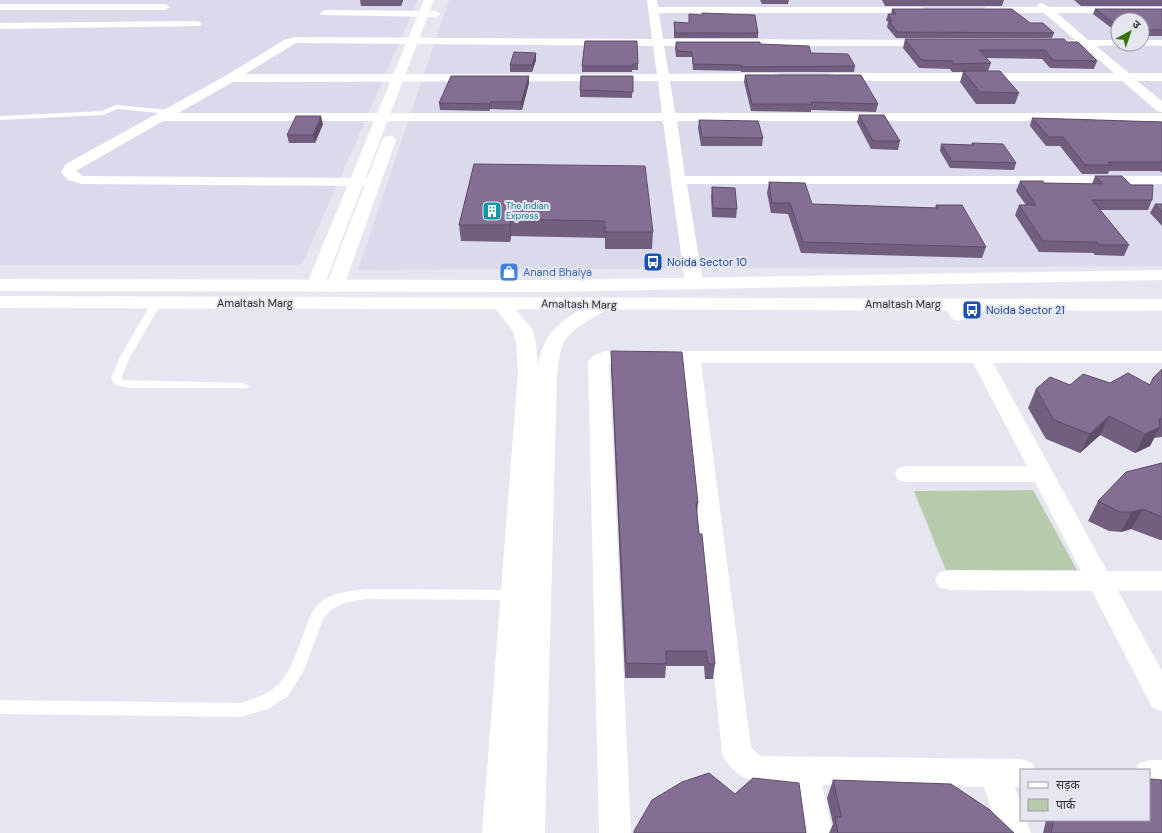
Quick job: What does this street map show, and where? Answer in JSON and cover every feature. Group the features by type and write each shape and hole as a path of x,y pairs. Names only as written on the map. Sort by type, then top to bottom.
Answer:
{"street":[{"path":"5,37 56,0"},
{"path":"1034,0 1162,108"},
{"path":"0,7 168,5 130,25"},
{"path":"694,283 653,5 929,10"},
{"path":"315,286 382,118 406,77 433,7 325,13"},
{"path":"976,10 1162,10"},
{"path":"0,26 196,24"},
{"path":"374,182 82,180 73,177 68,172 71,167 231,78 288,42 295,40 419,42 943,43"},
{"path":"1038,43 1110,43"},
{"path":"1150,43 1162,43"},
{"path":"406,77 408,90"},
{"path":"231,78 783,77"},
{"path":"823,77 1162,77"},
{"path":"335,286 403,104"},
{"path":"166,115 382,118 1162,117"},
{"path":"679,180 1162,180"},
{"name":"Amaltash Marg","path":"1100,275 1121,282 1153,283 1162,285"},
{"name":"Amaltash Marg","path":"0,285 551,286 1162,275"},
{"name":"Amaltash Marg","path":"0,302 500,303 955,310 1161,305"},
{"path":"500,303 523,330 528,373 533,461 528,833"},
{"path":"499,833 515,595 533,461 551,349 557,338 568,328 603,304"},
{"path":"524,336 542,343 557,338"},
{"path":"615,833 598,362 606,357 1162,357"},
{"path":"691,358 736,753 747,764 761,770 1007,772 1015,833"},
{"path":"980,358 1162,698"},
{"path":"906,474 1042,474"},
{"path":"948,580 1162,581"},
{"path":"804,770 817,833"},
{"path":"1150,774 1162,774"}],"lane":[{"path":"0,118 103,113 116,106 166,115"},
{"path":"157,302 125,357 116,378 119,383 129,385 244,386"},
{"path":"0,708 240,710 263,704 283,691 297,670 318,616 327,604 342,598 366,594 515,595"}],"shaded area":[{"path":"0,0 418,0 302,265 0,265"},
{"path":"449,0 1162,0 1162,266 358,270"}],"green space":[{"path":"1033,490 1077,570 946,571 914,491"}],"building":[{"path":"892,9 1012,9 1030,23 1043,23 1054,33 897,32 889,21 892,21 888,14 896,14"},
{"path":"1095,9 1162,9 1162,30 1150,30 1150,12 1110,12 1110,20"},
{"path":"702,13 755,15 758,33 675,33 674,22 689,23 689,14 702,15"},
{"path":"905,39 1064,39 1067,42 1078,42 1097,61 1053,60 1045,50 979,50 991,63 954,64 952,61 921,60"},
{"path":"585,41 637,41 638,64 633,64 633,66 582,66"},
{"path":"676,42 760,42 760,44 809,46 811,53 848,54 855,66 742,67 742,65 693,64 692,52 677,51"},
{"path":"514,52 536,53 532,65 510,65"},
{"path":"963,71 1000,71 1019,93 980,92"},
{"path":"745,75 861,75 878,104 811,102 812,104 752,104"},
{"path":"451,76 529,76 521,102 490,102 489,104 439,103"},
{"path":"581,76 633,76 633,92 580,90"},
{"path":"859,115 884,115 900,141 873,141"},
{"path":"296,116 321,116 313,135 287,135"},
{"path":"1032,118 1162,122 1162,162 1108,162 1112,165 1085,165 1063,137 1049,137"},
{"path":"699,120 758,121 763,138 702,137"},
{"path":"972,143 1003,144 1016,163 952,161 941,144 973,145"},
{"path":"474,164 645,166 653,232 605,232 605,221 511,219 510,225 459,225"},
{"path":"1095,176 1122,176 1131,185 1153,185 1152,200 1092,200 1129,245 1099,245 1097,242 1043,241 1019,205 1036,205 1020,181 1103,184"},
{"path":"769,182 805,183 812,204 938,208 936,205 962,205 986,247 803,242 790,203 772,203"},
{"path":"712,187 735,188 737,209 713,208"},
{"path":"1155,204 1162,204 1162,212"},
{"path":"611,351 682,352 698,503 696,503 699,534 702,534 715,664 708,664 706,651 666,651 666,664 626,663"},
{"path":"1162,369 1162,419 1159,419 1160,427 1145,434 1109,416 1090,434 1054,420 1036,389 1050,377 1070,385 1083,374 1110,383 1128,373 1150,385 1153,378"},
{"path":"1162,463 1162,517 1143,509 1132,512 1120,512 1098,501 1126,472"},
{"path":"709,773 735,794 753,778 799,783 806,833 634,833 652,800 682,782"},
{"path":"1151,779 1162,780 1162,833 1051,833 1054,821 1150,821"},
{"path":"833,780 951,784 990,810 1014,833 838,833 835,817 840,817 841,815"}],"place":[{"name":"The Indian Express","path":"492,211"},
{"name":"Noida Sector 10","path":"653,262"},
{"name":"Anand Bhaiya","path":"509,272"},
{"name":"Noida Sector 21","path":"972,310"}]}
